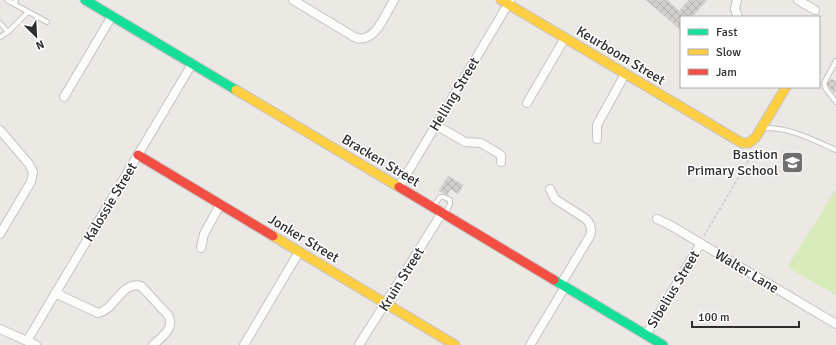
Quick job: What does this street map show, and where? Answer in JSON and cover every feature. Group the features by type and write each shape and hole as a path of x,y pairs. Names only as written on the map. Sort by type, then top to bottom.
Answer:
{"street":[{"name":"Bracken Street","path":"85,0 663,345"},
{"path":"293,0 356,38 362,39 374,33 394,0"},
{"path":"737,0 735,9 738,16"},
{"path":"798,0 815,10"},
{"name":"Keurboom Street","path":"506,1 738,142 749,142 756,137 762,128"},
{"name":"Helling Street","path":"398,187 436,125 506,1"},
{"path":"64,97 112,16"},
{"path":"527,103 565,38"},
{"name":"Kalossie Street","path":"27,341 192,64"},
{"path":"597,139 597,125 625,74"},
{"path":"762,128 785,88"},
{"path":"436,125 465,142 481,143 501,155 501,162"},
{"path":"0,130 29,164 32,169 33,176 31,182 0,234"},
{"name":"Jonker Street","path":"138,155 298,252 456,345"},
{"path":"530,345 590,236 592,229 590,223 586,219 555,199 550,189"},
{"path":"201,248 204,234 220,205"},
{"name":"Kruin Street","path":"359,345 443,214"},
{"name":"Walter Lane","path":"657,219 701,243 836,324"},
{"name":"Sibelius Street","path":"646,335 701,243"},
{"path":"244,345 298,252"},
{"path":"55,293 98,313 105,310 130,286 142,286 168,315 170,320 169,328 153,345"},
{"path":"0,329 36,345"}],"lane":[{"path":"7,0 15,2 28,12 47,22"},
{"path":"0,37 8,32 28,12"},
{"path":"0,23 8,32"},
{"path":"836,61 824,83 826,89 836,102"},
{"path":"762,128 791,130 836,150"},
{"path":"433,207 440,197 444,196 450,200 450,204 443,214"}],"path":[{"path":"701,243 703,236 750,156"}],"green space":[{"path":"836,189 836,295 788,266"}],"building":[{"path":"646,0 667,0 679,11 689,0 707,0 693,16 680,16 680,29"},
{"path":"832,79 834,81 836,80 836,91 834,93 826,83"},
{"path":"448,176 463,185 458,194 451,189 447,195 439,191"}],"traffic: fast":[{"path":"85,0 236,90"},
{"path":"554,280 663,345"}],"traffic: slow":[{"path":"501,0 742,143 749,143 756,137 785,88"},
{"path":"236,90 399,187"},
{"path":"273,236 455,345"}],"traffic: jam":[{"path":"138,155 273,236"},
{"path":"399,187 554,280"}],"place":[{"name":"Bastion Primary School","path":"793,162"}]}
